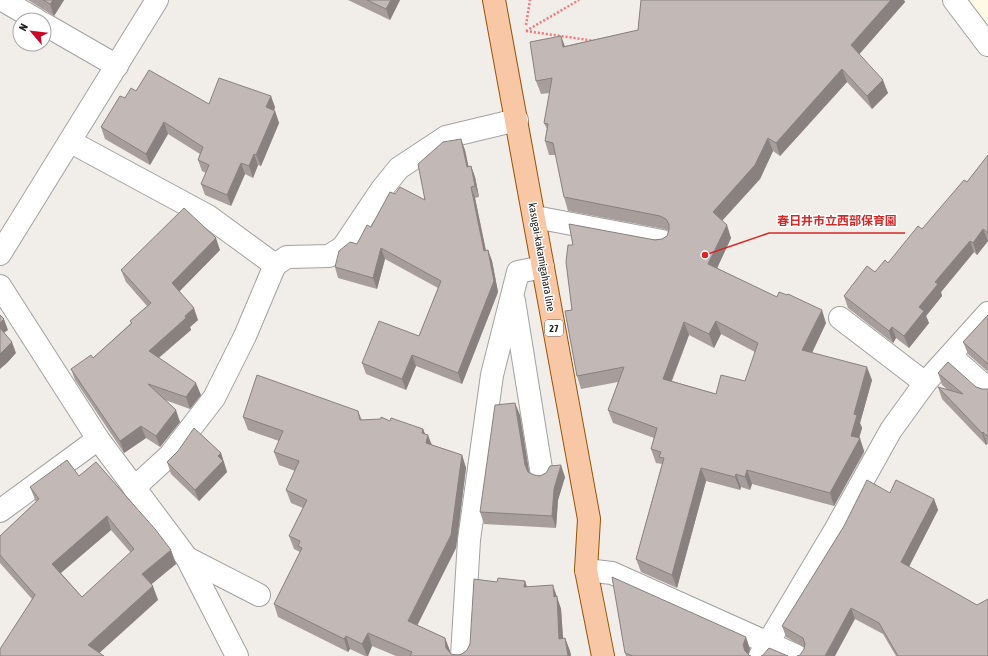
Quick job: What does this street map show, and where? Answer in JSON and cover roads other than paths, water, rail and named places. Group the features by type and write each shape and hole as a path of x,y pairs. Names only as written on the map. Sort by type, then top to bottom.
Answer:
{"main road":[{"name":"kasugai-kakamigahara line","path":"494,0 535,217 589,519 586,570 603,656"}],"street":[{"path":"0,254 71,142 157,0"},
{"path":"954,0 988,45"},
{"path":"6,2 23,12"},
{"path":"52,29 117,66"},
{"path":"134,488 170,455 214,398 245,336 275,265 287,257 329,256 343,247 382,189 399,168 446,137 517,120"},
{"path":"71,142 208,216 275,265"},
{"path":"535,217 662,241"},
{"path":"462,656 469,540 492,375 518,272 543,266"},
{"path":"0,286 98,439 187,558 236,656"},
{"path":"513,293 542,475"},
{"path":"764,649 834,532 891,430 925,383 988,313"},
{"path":"840,318 925,383"},
{"path":"950,356 988,389"},
{"path":"0,511 98,439"},
{"path":"187,558 259,595"},
{"path":"586,570 612,573 764,649 797,656"}],"place":[{"name":"春日井市立西部保育園","path":"705,255"}]}
